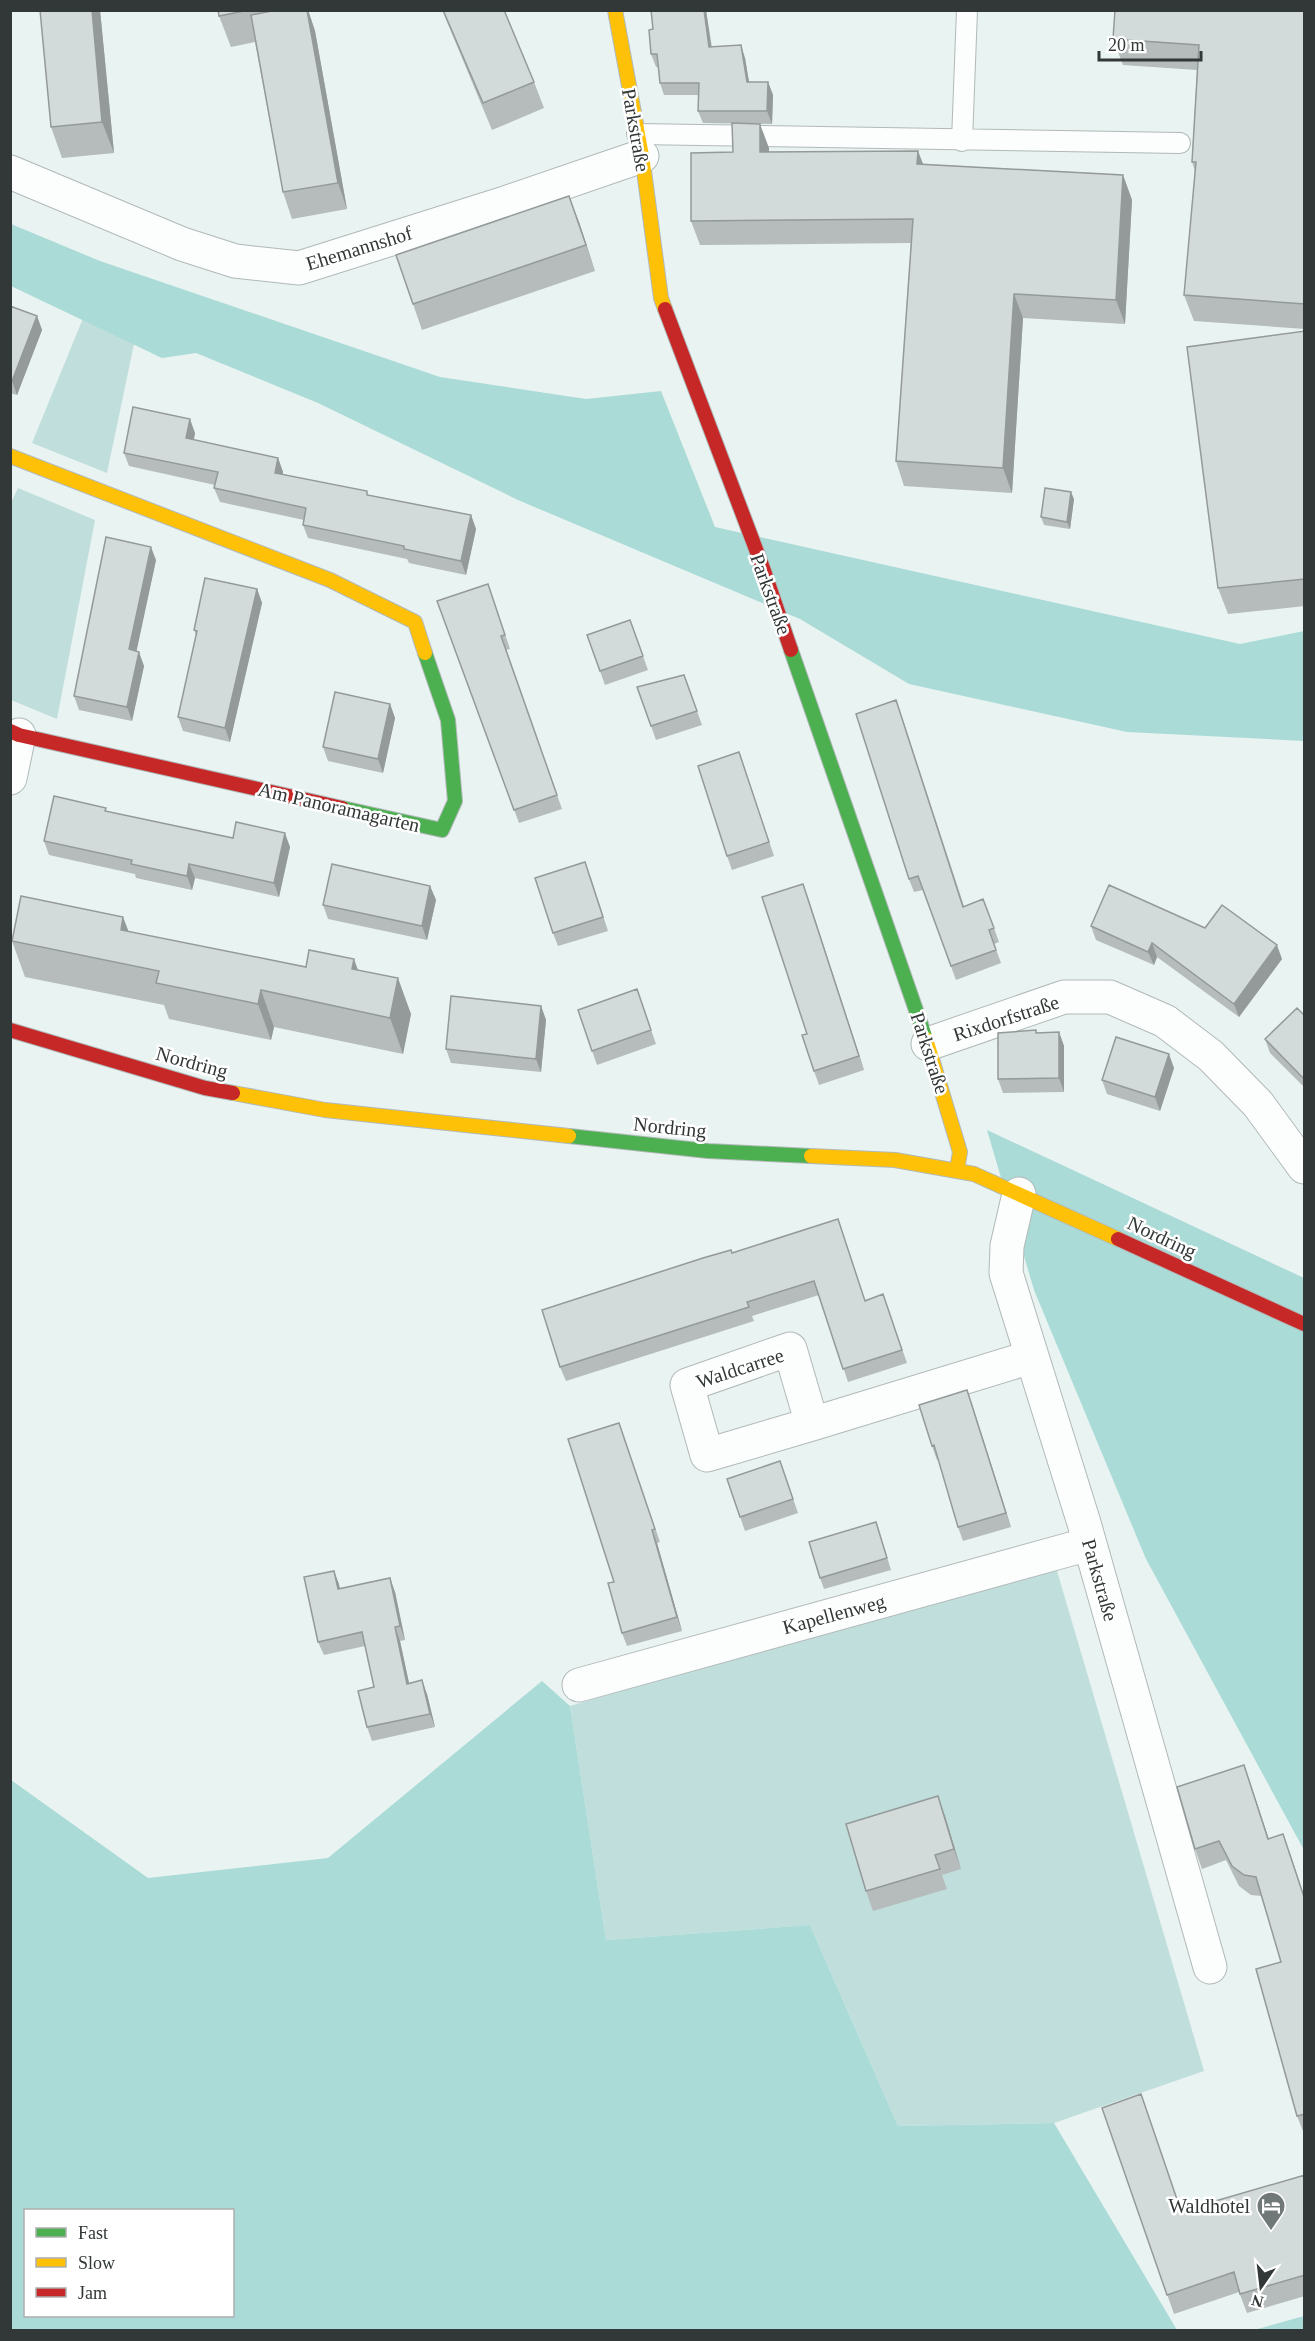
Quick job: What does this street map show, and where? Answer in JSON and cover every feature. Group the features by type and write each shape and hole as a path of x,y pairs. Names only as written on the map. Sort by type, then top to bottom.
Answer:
{"street":[{"name":"Parkstraße","path":"615,10 639,145 661,298 762,568 928,1044 960,1152 957,1170"},
{"name":"Ehemannshof","path":"10,172 182,244 235,261 299,268 502,204 639,145"},
{"name":"Am Panoramagarten","path":"10,456 330,580 414,622 448,720 456,801 442,830 15,733 10,778"},
{"name":"Rixdorfstraße","path":"928,1044 1064,997 1110,998 1166,1021 1211,1056 1258,1104 1305,1167"},
{"name":"Nordring","path":"10,1030 205,1088 325,1110 708,1151 895,1160 957,1170 1019,1194 1305,1324"},
{"name":"Parkstraße","path":"1019,1194 1007,1246 1005,1273 1089,1544 1210,1966"},
{"path":"812,1424 1031,1357"},
{"name":"Kapellenweg","path":"579,1685 1089,1544"}],"lane":[{"path":"962,141 967,10"},
{"path":"639,145 962,141 1180,143"}],"shaded area":[{"path":"11,224 100,261 440,377 586,399 661,391 715,527 1240,644 1304,631 1304,741 1127,732 909,684 800,619 518,500 318,403 196,353 162,358 11,286"},
{"path":"86,311 162,358 134,344 107,473 32,443"},
{"path":"18,488 95,520 57,719 11,700 10,505"},
{"path":"987,1130 1304,1278 1304,1850 1146,1559 1034,1290"},
{"path":"1055,1564 1204,2071 1054,2123 898,2126 810,1925 606,1940 570,1706"},
{"path":"542,1681 570,1706 606,1940 810,1925 898,2126 1054,2123 1177,2330 11,2330 11,1780 148,1878 328,1858"},
{"path":"1304,2316 1304,2330 1254,2330"}],"building":[{"path":"40,10 92,10 102,122 51,127"},
{"path":"218,10 249,10 219,16"},
{"path":"277,10 307,10 338,183 283,192 251,15"},
{"path":"443,10 504,10 534,82 483,103"},
{"path":"651,10 704,10 709,47 741,45 747,82 768,82 767,111 698,111 699,83 660,83 657,54 651,54 649,30 653,29"},
{"path":"1115,10 1305,10 1305,304 1184,295 1196,162 1192,162 1199,45 1113,39"},
{"path":"732,123 760,124 760,152 918,151 917,164 1123,175 1116,300 1014,294 1003,468 896,461 913,219 691,221 691,153 733,152"},
{"path":"569,196 586,245 413,304 396,255"},
{"path":"10,306 37,316 12,381 10,381"},
{"path":"1305,331 1305,579 1218,588 1187,347"},
{"path":"133,407 190,419 186,438 278,458 275,473 367,491 367,495 471,515 461,561 404,549 404,546 303,525 306,508 214,488 218,472 124,453"},
{"path":"1045,488 1071,492 1067,522 1041,517"},
{"path":"106,537 151,547 129,649 139,652 127,707 74,696"},
{"path":"205,578 257,589 225,728 178,717 197,631 194,630"},
{"path":"488,584 505,635 501,636 557,795 514,810 437,601"},
{"path":"630,620 643,656 600,671 587,635"},
{"path":"684,675 697,711 651,726 637,687"},
{"path":"335,692 390,704 378,759 323,747"},
{"path":"896,700 963,907 983,899 994,928 989,930 996,950 951,966 918,876 909,879 856,714"},
{"path":"739,752 769,842 727,856 698,766"},
{"path":"54,796 106,808 105,811 233,838 236,822 285,833 274,883 189,864 187,876 131,864 132,860 44,841"},
{"path":"585,862 603,917 553,933 535,878"},
{"path":"332,864 430,886 422,926 323,905"},
{"path":"803,884 859,1056 814,1071 802,1035 807,1034 762,897"},
{"path":"1109,885 1205,928 1222,905 1277,945 1234,1004 1152,943 1148,952 1091,926"},
{"path":"21,896 123,917 121,930 306,967 309,950 354,959 352,969 398,978 390,1018 261,990 258,1004 156,983 159,971 12,941"},
{"path":"637,989 651,1030 592,1051 578,1010"},
{"path":"451,996 541,1006 536,1059 446,1049"},
{"path":"1297,1008 1305,1016 1305,1080 1265,1039"},
{"path":"1036,1030 1036,1033 1059,1032 1059,1078 998,1079 998,1033"},
{"path":"1116,1037 1169,1054 1155,1097 1102,1080"},
{"path":"838,1219 865,1301 883,1294 902,1350 843,1369 814,1281 747,1302 749,1307 560,1367 542,1310 703,1258 731,1250 732,1253"},
{"path":"967,1390 1006,1513 958,1527 934,1445 932,1446 919,1405"},
{"path":"619,1423 655,1529 652,1530 677,1617 622,1633 608,1583 614,1582 568,1439"},
{"path":"780,1461 793,1499 740,1517 727,1479"},
{"path":"876,1522 887,1558 820,1578 809,1542"},
{"path":"334,1571 338,1589 390,1578 400,1626 395,1627 407,1684 422,1680 430,1714 367,1727 358,1691 374,1687 362,1632 318,1642 304,1577"},
{"path":"1244,1765 1268,1839 1283,1834 1305,1900 1305,2114 1297,2116 1256,1969 1281,1962 1256,1877 1244,1875 1232,1866 1219,1841 1195,1849 1177,1787"},
{"path":"938,1796 954,1849 935,1855 940,1869 866,1891 846,1824"},
{"path":"1141,2094 1181,2211 1305,2175 1305,2275 1240,2294 1234,2272 1167,2295 1102,2108"}],"traffic: fast":[{"path":"791,650 926,1039"},
{"path":"342,808 442,830 455,801 448,720 425,653"},
{"path":"569,1136 708,1151 811,1156"}],"traffic: slow":[{"path":"615,10 642,156 661,298 665,309"},
{"path":"10,456 330,580 415,622 425,653"},
{"path":"926,1039 960,1152 957,1170"},
{"path":"233,1093 325,1110 569,1136"},
{"path":"811,1156 895,1160 974,1174 1118,1239"}],"traffic: jam":[{"path":"665,309 763,568 791,650"},
{"path":"10,731 19,735 342,808"},
{"path":"10,1030 205,1088 233,1093"},
{"path":"1118,1239 1304,1324"}],"place":[{"name":"Waldhotel","path":"1271,2232"}]}
